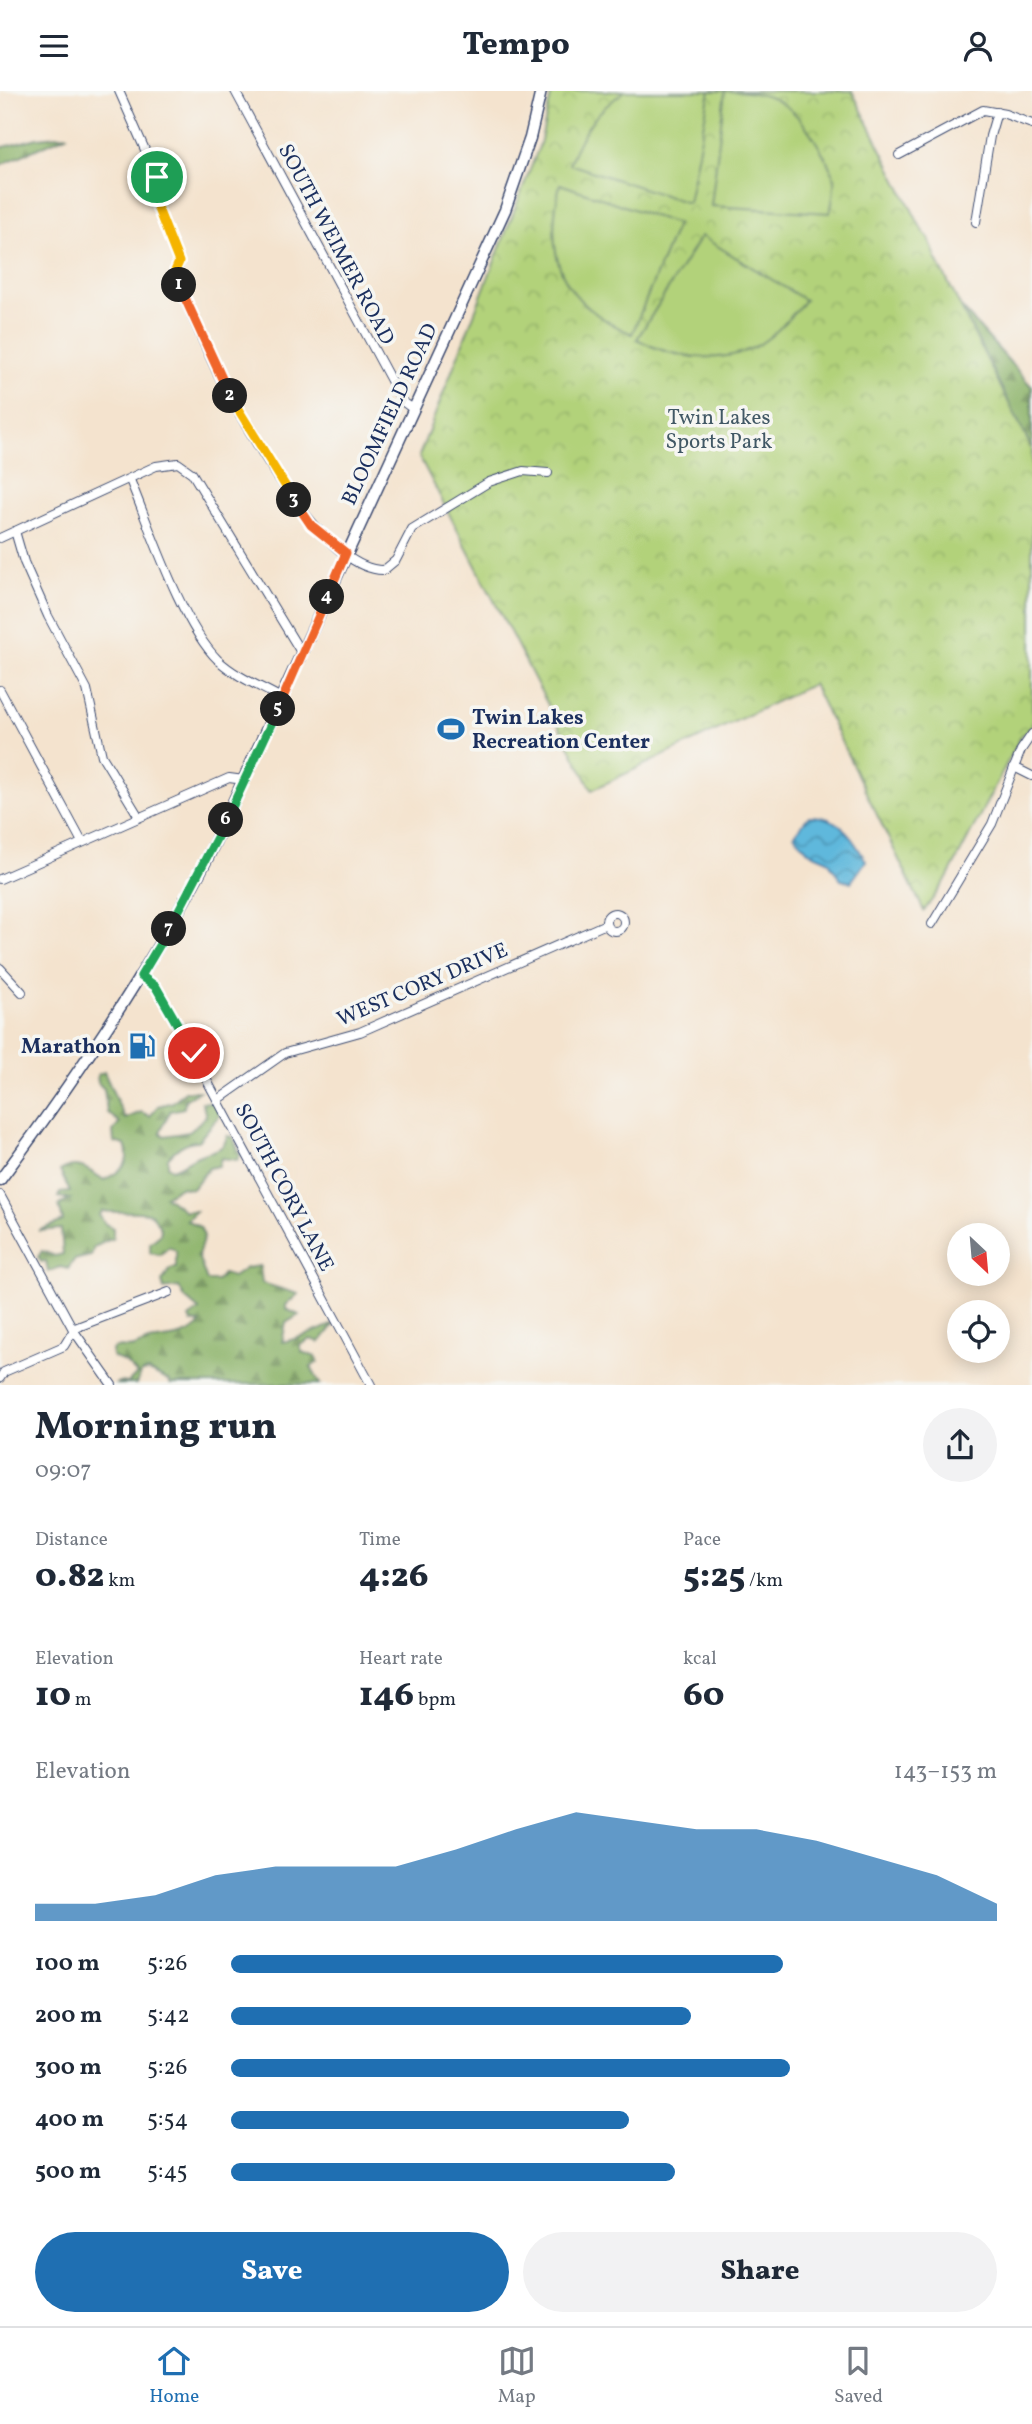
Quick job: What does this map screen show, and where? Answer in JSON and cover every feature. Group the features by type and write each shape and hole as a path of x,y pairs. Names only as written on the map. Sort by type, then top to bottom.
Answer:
{"main road":[{"name":"BLOOMFIELD ROAD","path":"0,1180 64,1096 181,909 283,699 346,553 505,210 530,138 541,91"}],"street":[{"path":"119,91 157,177 147,181 179,262 176,280 218,373 311,525 371,569 386,569 396,560 412,529 489,482 523,471 548,473"},
{"name":"SOUTH WEIMER ROAD","path":"235,91 402,401 413,409"},
{"path":"898,155 978,112 997,113 1032,128"},
{"path":"976,222 997,113"},
{"path":"0,538 165,462 178,463 192,473 302,654"},
{"path":"130,479 178,595 209,648 226,666 283,699"},
{"path":"15,531 24,562 48,616 87,689 102,756 139,817"},
{"path":"0,689 82,842"},
{"path":"932,924 992,824 1014,767 1032,734"},
{"path":"1014,767 1032,776"},
{"path":"0,879 229,778 244,780"},
{"name":"WEST CORY DRIVE","path":"218,1100 237,1089 272,1061 295,1049 360,1032 606,924"},
{"path":"0,968 22,992"},
{"name":"SOUTH CORY LANE","path":"141,976 156,987 371,1384"},
{"path":"0,1195 74,1331 112,1384"},
{"path":"0,1381 4,1372 64,1346 74,1331 169,1291"}],"green space":[{"name":"Twin Lakes Sports Park","path":"552,91 852,91 923,232 929,238 936,258 1032,449 1032,725 1021,736 948,877 924,911 813,684 592,790 419,456 540,144"},
{"path":"625,91 710,91 688,203 569,164 591,123"},
{"path":"725,91 767,96 788,107 797,116 818,145 833,175 830,213 711,206"},
{"path":"68,135 0,165 0,148 37,138"},
{"path":"560,184 677,224 632,334 588,308 563,275 554,234"},
{"path":"701,236 805,300 778,330 753,348 720,357 685,356 637,339"},
{"path":"961,307 1032,387 1032,449"},
{"path":"104,1072 125,1119 141,1112 150,1116 158,1106 173,1102 185,1091 199,1091 185,1100 184,1108 170,1111 160,1132 164,1136 189,1132 206,1116 202,1102 215,1103 220,1115 198,1141 185,1144 174,1152 168,1158 168,1166 172,1169 217,1150 227,1136 233,1137 240,1155 237,1160 221,1158 219,1166 209,1168 192,1189 180,1187 165,1196 185,1211 196,1211 186,1220 200,1227 204,1236 198,1256 207,1281 217,1281 223,1274 233,1277 246,1268 260,1266 262,1283 298,1294 286,1305 286,1309 299,1315 286,1323 282,1342 334,1324 320,1342 310,1339 300,1346 302,1352 316,1357 318,1362 311,1367 320,1384 170,1384 170,1381 148,1371 142,1372 136,1384 116,1384 128,1383 137,1374 125,1362 112,1357 112,1350 184,1335 200,1323 191,1322 189,1318 199,1310 185,1298 179,1287 164,1289 162,1282 170,1269 176,1268 176,1251 169,1247 160,1255 150,1253 150,1243 160,1235 161,1229 152,1214 102,1211 99,1215 105,1224 113,1228 113,1238 94,1247 91,1256 74,1260 68,1269 60,1267 48,1272 46,1261 41,1262 38,1257 42,1251 55,1256 63,1254 61,1229 38,1231 63,1221 59,1205 70,1199 58,1197 60,1193 70,1192 60,1171 78,1166 104,1180 124,1167 126,1162 125,1145 114,1142 113,1131 120,1123 107,1112 104,1089 98,1083 97,1075"}],"water":[{"path":"809,816 837,823 866,861 851,882 841,880 828,860 809,852 794,835"}],"place":[{"name":"Twin Lakes Recreation Center","path":"451,729"},
{"name":"Marathon","path":"142,1046"}],"route":[{"path":"157,177 147,181 179,262 175,271 176,280 223,384 302,513 311,525 346,553 283,699 208,857 141,976 156,987 194,1053"}]}
